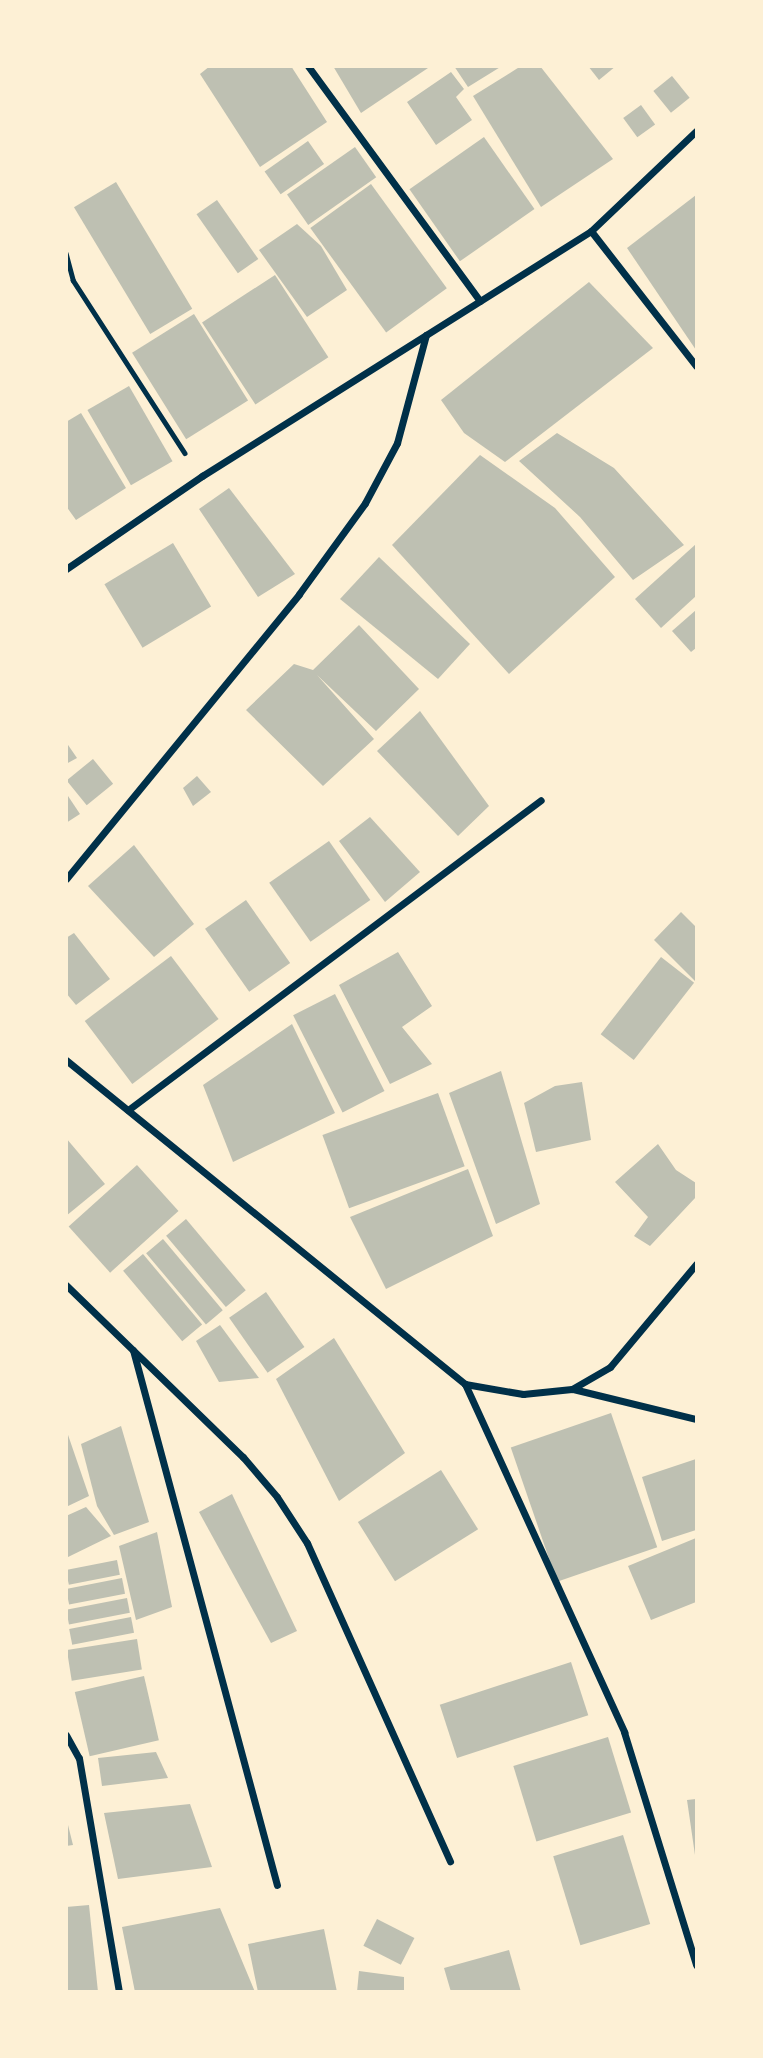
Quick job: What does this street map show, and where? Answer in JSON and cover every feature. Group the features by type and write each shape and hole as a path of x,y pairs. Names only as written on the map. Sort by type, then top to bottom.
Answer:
{"street":[{"path":"308,66 480,301"},
{"path":"66,569 202,476 591,231 696,131"},
{"path":"591,231 696,366"},
{"path":"66,879 299,594 365,503 397,443 426,334"},
{"path":"128,1110 541,800"},
{"path":"66,1060 465,1384 624,1732 696,1965"},
{"path":"572,1389 610,1367 696,1264"},
{"path":"66,1285 243,1457 307,1543 450,1861"},
{"path":"132,1349 277,1885"},
{"path":"465,1384 523,1394 572,1389 696,1419"},
{"path":"66,1735 79,1758 119,1992"}],"path":[{"path":"66,253 74,280 167,428 202,476"}],"building":[{"path":"210,66 291,66 327,122 260,167 200,74"},
{"path":"333,66 431,66 361,113"},
{"path":"454,66 502,66 468,87"},
{"path":"521,66 540,66 613,159 541,207 473,96"},
{"path":"588,66 616,66 599,80"},
{"path":"451,72 464,89 456,97 472,120 436,145 407,102"},
{"path":"672,76 690,98 671,113 653,91"},
{"path":"641,105 655,124 637,137 623,118"},
{"path":"484,137 534,209 460,261 409,189"},
{"path":"308,141 324,164 281,194 265,171"},
{"path":"355,147 376,177 308,225 287,195"},
{"path":"116,182 192,309 150,334 74,207"},
{"path":"371,184 447,288 386,332 310,228"},
{"path":"696,195 696,350 627,248"},
{"path":"217,200 258,259 238,273 197,214"},
{"path":"297,224 321,246 347,290 307,317 259,250"},
{"path":"275,275 328,357 255,405 202,322"},
{"path":"589,282 653,348 505,462 464,433 441,400"},
{"path":"194,314 248,401 186,439 132,353"},
{"path":"129,386 173,461 131,485 87,410"},
{"path":"81,413 126,488 76,520 66,506 66,422"},
{"path":"557,433 614,468 684,545 633,580 580,517 519,461"},
{"path":"480,455 555,508 615,577 509,674 392,545"},
{"path":"229,488 295,574 258,597 199,509"},
{"path":"173,543 211,606 143,648 104,584"},
{"path":"696,544 696,596 661,628 635,599"},
{"path":"379,557 470,644 438,679 340,599"},
{"path":"696,610 696,648 691,652 672,631"},
{"path":"359,625 419,689 376,731 317,675 374,739 323,786 246,710 294,664 313,670"},
{"path":"420,711 489,806 458,836 377,751"},
{"path":"66,742 77,758 66,764"},
{"path":"93,759 113,784 87,805 67,780"},
{"path":"197,776 211,792 193,806 183,788"},
{"path":"66,793 80,814 66,823"},
{"path":"370,817 420,872 385,902 339,841"},
{"path":"329,841 370,900 310,942 269,883"},
{"path":"134,845 194,924 154,957 88,886"},
{"path":"246,900 290,963 249,992 205,929"},
{"path":"681,912 696,927 696,982 654,940"},
{"path":"74,933 110,979 76,1005 66,993 66,938"},
{"path":"398,952 432,1006 402,1027 432,1064 390,1084 339,985"},
{"path":"171,956 219,1019 132,1084 85,1021"},
{"path":"661,957 694,983 634,1060 601,1034"},
{"path":"335,994 384,1091 343,1112 293,1015"},
{"path":"292,1024 335,1113 233,1162 203,1085"},
{"path":"501,1071 540,1204 496,1224 449,1093"},
{"path":"582,1082 591,1140 536,1152 524,1103 555,1086"},
{"path":"438,1093 465,1166 349,1208 322,1135"},
{"path":"66,1138 105,1184 66,1216"},
{"path":"658,1144 676,1170 696,1183 696,1197 650,1246 634,1236 648,1217 615,1182"},
{"path":"137,1165 178,1211 110,1273 69,1227"},
{"path":"468,1169 493,1236 386,1289 350,1217"},
{"path":"186,1219 246,1290 226,1307 166,1236"},
{"path":"163,1239 223,1310 206,1324 146,1253"},
{"path":"143,1254 202,1324 182,1341 123,1271"},
{"path":"266,1292 304,1347 268,1373 229,1318"},
{"path":"220,1325 259,1378 219,1382 196,1341"},
{"path":"334,1338 405,1453 339,1501 276,1379"},
{"path":"611,1413 657,1547 557,1582 511,1448"},
{"path":"121,1426 149,1522 114,1535 97,1506 81,1444"},
{"path":"66,1429 89,1496 66,1507"},
{"path":"696,1459 696,1530 662,1541 642,1477"},
{"path":"441,1470 478,1529 395,1581 358,1522"},
{"path":"232,1494 297,1631 271,1643 199,1512"},
{"path":"86,1507 111,1536 66,1558 66,1516"},
{"path":"157,1532 172,1607 136,1620 119,1546"},
{"path":"696,1538 696,1602 651,1620 628,1566"},
{"path":"117,1560 120,1575 69,1585 66,1570"},
{"path":"122,1578 125,1594 69,1605 66,1589"},
{"path":"127,1598 130,1613 69,1625 66,1610"},
{"path":"131,1617 134,1633 72,1645 69,1629"},
{"path":"137,1639 142,1670 72,1681 67,1650"},
{"path":"571,1662 588,1715 457,1758 440,1705"},
{"path":"144,1676 159,1740 90,1756 75,1692"},
{"path":"608,1737 631,1813 536,1841 513,1766"},
{"path":"156,1752 168,1778 102,1786 98,1758"},
{"path":"696,1799 696,1855 695,1855 687,1800"},
{"path":"190,1804 212,1867 118,1879 104,1813"},
{"path":"66,1817 73,1845 66,1846"},
{"path":"623,1835 650,1924 580,1945 553,1856"},
{"path":"89,1905 98,1992 66,1992 66,1907"},
{"path":"220,1908 255,1992 135,1992 122,1927"},
{"path":"377,1919 414,1938 401,1965 363,1946"},
{"path":"324,1929 337,1992 258,1992 248,1944"},
{"path":"509,1950 521,1992 451,1992 444,1968"},
{"path":"359,1971 404,1977 404,1992 357,1992"}]}
